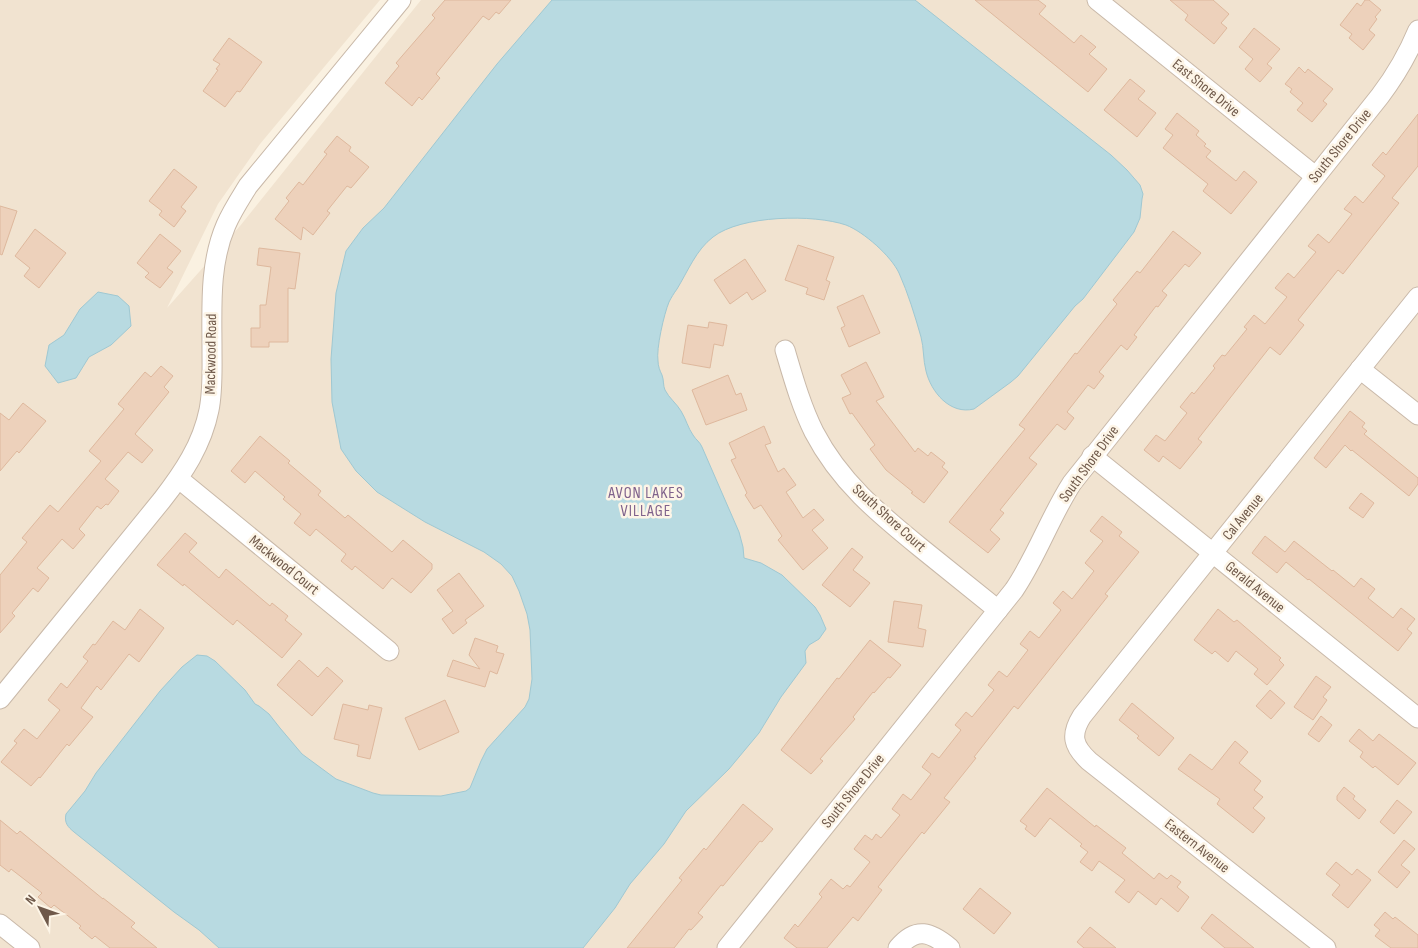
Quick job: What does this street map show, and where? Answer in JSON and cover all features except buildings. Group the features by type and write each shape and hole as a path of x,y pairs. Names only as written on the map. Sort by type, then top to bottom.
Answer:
{"street":[{"name":"Mackwood Road","path":"0,699 179,479 200,439 209,409 212,377 213,284 218,250 225,227 235,205 248,186 401,0"},
{"name":"East Shore Drive","path":"1097,0 1315,176"},
{"name":"South Shore Drive","path":"727,948 998,610 1026,572 1062,498 1072,483 1380,96 1408,54 1418,30"},
{"name":"Cal Avenue","path":"1074,740 1075,731 1082,716 1418,297"},
{"name":"South Shore Court","path":"785,350 809,422 825,450 844,477 880,514 998,610"},
{"path":"1360,369 1418,416"},
{"name":"Gerald Avenue","path":"1092,456 1418,718"},
{"name":"Mackwood Court","path":"179,479 389,651"},
{"name":"Eastern Avenue","path":"1074,740 1077,748 1089,761 1326,948"},
{"path":"0,924 30,948"},
{"path":"898,948 910,936 919,933 934,936 950,948"}],"shaded area":[{"name":"AVON LAKES VILLAGE","path":"0,0 380,0 260,144 218,204 167,308 240,226 421,0 1418,0 1418,948 0,948"}],"water":[{"path":"552,0 915,0 1111,155 1127,170 1140,185 1143,194 1140,218 1134,232 1083,299 1075,306 1018,376 974,409 965,410 957,409 950,405 932,387 924,363 919,329 899,273 890,259 861,233 846,225 832,221 797,218 741,224 713,237 697,254 667,307 658,348 658,365 663,377 664,388 681,411 691,432 702,447 739,532 744,558 761,563 782,575 815,607 826,629 819,639 809,645 805,651 806,663 781,697 759,733 729,769 686,811 664,844 630,884 615,908 583,948 219,948 199,930 74,832 66,822 66,814 85,791 96,773 160,691 182,667 197,655 207,656 215,661 245,690 255,704 269,714 302,754 336,779 381,795 441,796 466,791 470,788 487,749 525,707 529,699 532,679 530,630 527,614 512,576 501,564 484,552 425,522 377,492 356,471 341,449 332,402 331,359 336,293 346,251 363,228 384,208 497,64"},
{"path":"98,292 118,296 129,306 131,326 111,345 89,357 76,378 58,383 45,366 49,345 64,335 80,309"}],"district":[{"name":"AVON LAKES VILLAGE","path":"646,502"}]}
